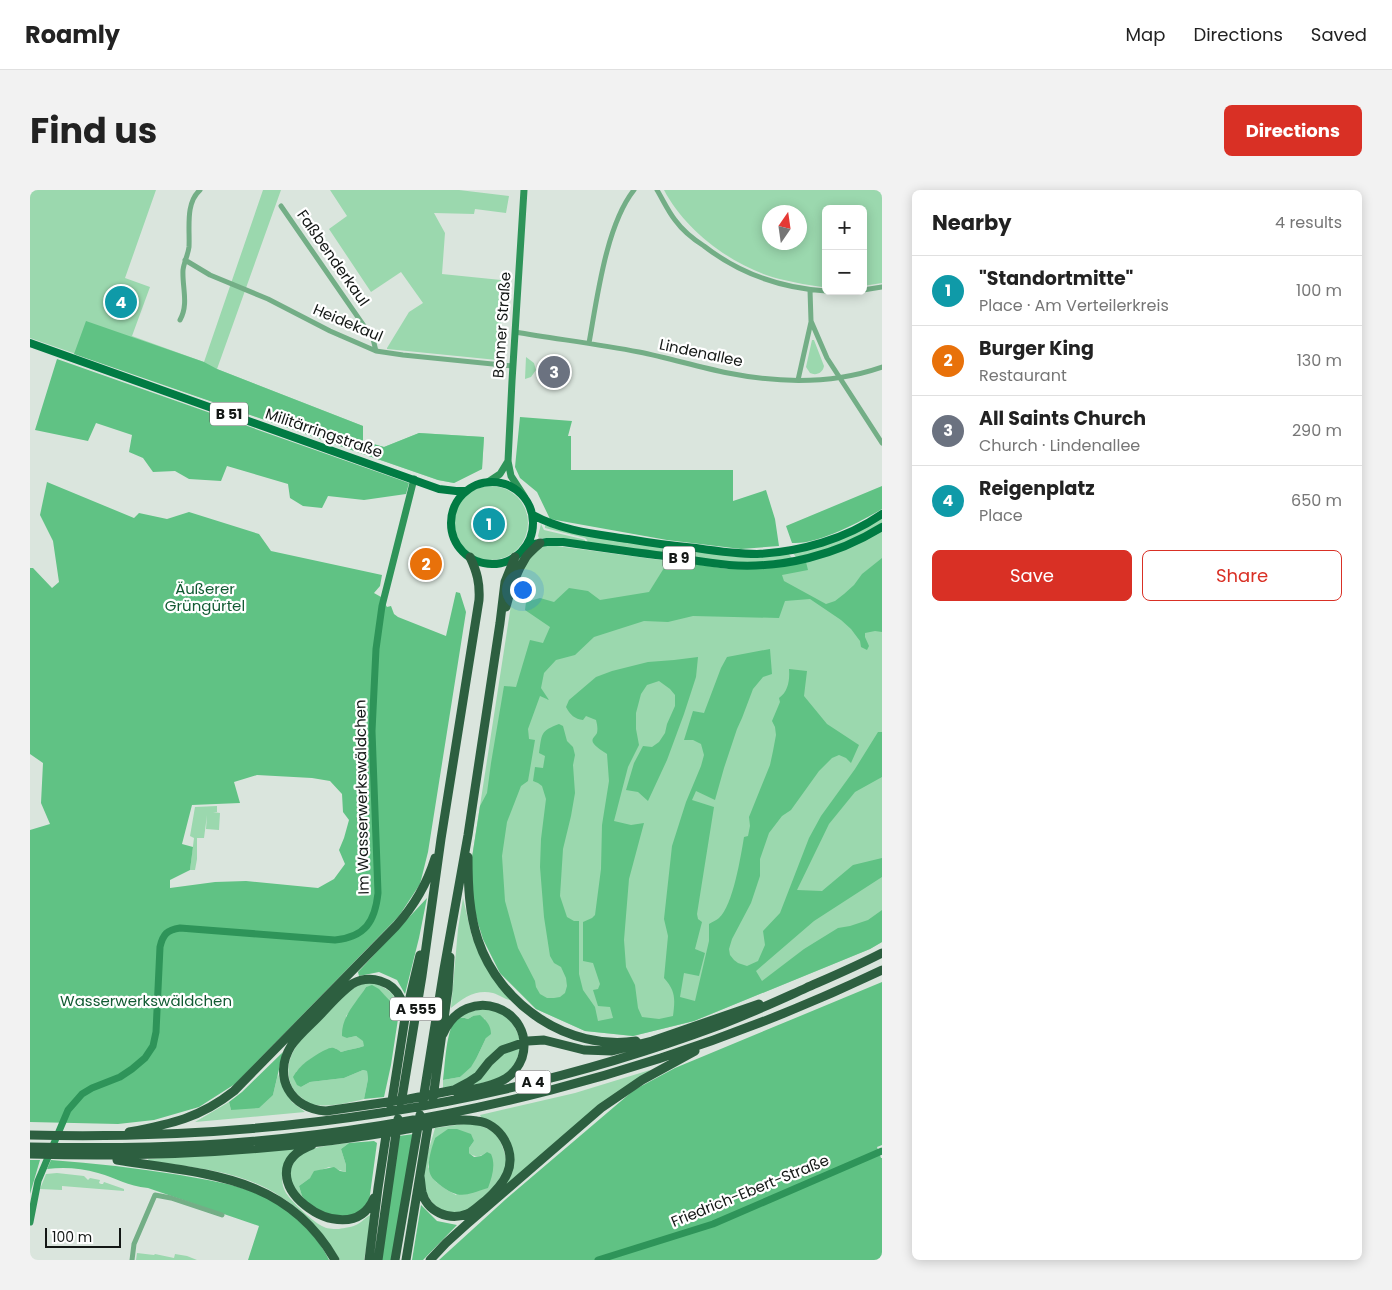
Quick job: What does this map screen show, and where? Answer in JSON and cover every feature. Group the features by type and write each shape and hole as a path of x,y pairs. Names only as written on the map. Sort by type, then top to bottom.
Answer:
{"highway":[{"path":"500,623 524,561 540,542"},
{"name":"A 555","path":"378,1260 395,1137 422,976 428,924 480,592 478,574 470,557"},
{"path":"500,623 505,582 515,557"},
{"name":"A 555","path":"395,1260 468,835 500,623"},
{"path":"468,835 468,890 475,930 482,951 500,982 520,1004 536,1017 555,1028 572,1035 598,1041 628,1042 685,1030"},
{"path":"102,1136 180,1121 209,1109 234,1091 404,917 421,891 432,867 441,839"},
{"path":"369,1260 378,1188 405,1018 428,924"},
{"path":"406,1260 443,1034 450,977 450,942"},
{"name":"A 4","path":"30,1135 176,1134 275,1127 330,1121 413,1108 494,1092 585,1069 721,1025 882,953"},
{"name":"A 4","path":"30,1147 158,1147 247,1142 313,1135 415,1120 493,1104 567,1086 625,1069 717,1038 804,1005 882,970"},
{"path":"405,1018 400,998 389,985 373,979 362,980 352,985 290,1047 284,1069 285,1082 290,1093 294,1098 313,1110 326,1111 447,1092 478,1076 496,1055 508,1047 517,1044 544,1040 584,1050 612,1051 652,1041 746,1008 782,999"},
{"path":"275,1127 323,1116 407,1102 489,1085 505,1079 513,1073 518,1067 522,1056 523,1039 516,1022 506,1012 493,1006 474,1006 460,1012 453,1018 443,1034"},
{"path":"430,1260 467,1224 601,1108 642,1080 717,1038"},
{"path":"446,1122 493,1104"},
{"path":"30,1154 87,1156 150,1155 219,1151 319,1142 446,1122 476,1120 488,1124 498,1131 505,1141 510,1154 510,1166 499,1188 476,1209 467,1214 452,1217 438,1212 427,1203 422,1192 420,1177"},
{"path":"319,1142 297,1153 290,1163 286,1174 287,1184 291,1193 316,1218 326,1224 338,1226 356,1222 368,1210 378,1188"},
{"path":"87,1156 208,1175 236,1181 259,1189 277,1199 300,1216 316,1232 335,1260"}],"main road":[{"name":"Militärringstraße","path":"30,343 439,489 465,490"},
{"path":"488,482 504,484 524,496 533,516 532,532 527,545 515,557 494,564 481,562 470,557 460,549 452,535 451,519 458,499 465,490 474,485 488,482"},
{"path":"439,489 449,497 453,509"},
{"name":"B 9","path":"533,516 547,523 604,535 731,553 757,554 788,550 827,541 861,526 882,514"},
{"name":"B 9","path":"527,545 540,542 563,542 730,565 761,565 795,561 823,554 855,542 882,528"}],"street":[{"path":"180,320 185,308 183,269 188,248 191,206 200,190"},
{"name":"Bonner Straße","path":"524,190 508,461 511,476 524,496"},
{"path":"589,343 601,280 613,234 622,210 634,190"},
{"path":"658,190 675,220 688,234 727,263 757,277 781,284 822,291"},
{"name":"Faßbenderkaul","path":"281,206 373,339 376,350"},
{"name":"Heidekaul","path":"185,260 210,275 268,299 330,331 376,350 403,355 513,366"},
{"path":"867,289 882,287"},
{"path":"798,380 811,321 810,290"},
{"path":"811,321 827,358 882,443"},
{"name":"Lindenallee","path":"515,332 589,343 727,373 765,378 798,380 840,378 882,367"},
{"path":"488,482 500,474 508,461"},
{"name":"Im Wasserwerkswäldchen","path":"30,1222 35,1190 44,1165 72,1105 82,1094 92,1088 120,1077 132,1069 145,1058 153,1046 156,1032 160,947 162,938 169,931 180,928 335,940 352,937 366,928 375,914 378,893 372,730 376,648 382,606 414,479"},
{"name":"Friedrich-Ebert-Straße","path":"598,1260 713,1224 882,1151"},
{"path":"132,1260 134,1244 155,1195 222,1215"}],"green space":[{"path":"30,190 156,190 125,278 150,287 132,336 204,362 263,190 281,190 217,369 363,426 363,441 384,447 419,433 484,437 482,469 454,483 438,480 30,338"},
{"path":"330,190 459,190 509,196 506,213 475,209 474,214 434,213 445,233 442,274 501,280 497,321 501,322 497,360 387,349 409,312 423,303 401,272 371,292 329,229 347,216"},
{"path":"664,190 882,190 882,283 867,285 867,205 822,205 822,287 766,275 749,268 715,247 685,220"},
{"path":"86,321 204,362 217,369 363,426 363,441 384,447 419,433 484,437 482,469 454,483 438,480 74,354"},
{"path":"812,340 814,340 824,366 821,372 817,374 810,373 806,367"},
{"path":"526,357 534,363 536,370 531,377 525,379"},
{"path":"57,359 409,483 406,494 364,500 328,496 322,508 303,506 290,498 288,484 227,466 221,481 189,479 175,471 153,472 143,458 129,452 132,435 96,423 88,441 35,430"},
{"path":"520,417 572,421 568,436 571,436 571,470 733,470 733,501 766,490 775,519 779,546 741,549 667,540 550,519 537,492 520,478 515,467"},
{"name":"Äußerer Grüngürtel","path":"47,482 134,518 139,513 167,519 189,512 259,534 271,551 382,575 380,586 374,593 381,597 387,607 391,606 394,614 446,636 456,592 460,593 466,612 428,852 420,884 399,916 235,1084 199,1107 154,1120 118,1124 30,1122 30,830 50,824 41,803 43,763 30,754 30,568 33,568 52,588 59,582 53,541 40,515","holes":["257,775 312,778 330,781 342,794 343,812 349,820 339,850 345,864 334,879 318,888 246,881 215,882 170,888 170,880 190,870 193,847 182,844 192,805 240,803 234,782"]},
{"path":"491,486 505,489 517,497 525,509 528,523 525,537 517,549 505,557 491,560 477,557 465,549 457,537 454,523 457,509 465,497 477,489"},
{"path":"882,486 882,509 826,537 802,543 792,543 786,526"},
{"path":"882,518 882,523 840,544 796,557 792,552"},
{"path":"541,524 544,530 582,539 585,542 557,538 539,538"},
{"path":"545,525 567,532 724,555 788,553 792,558 763,562 720,561 588,543 585,538 545,528"},
{"path":"882,531 882,942 870,949 694,1021 633,1036 585,1031 536,1009 500,973 483,939 471,864 511,605 528,558 537,548 549,545 727,569 763,569 806,562"},
{"path":"882,558 882,632 865,633 869,646 867,650 861,647 860,641 841,620 810,599 785,601 779,618 693,616 668,622 644,621 594,637 575,655 556,660 544,673 541,688 549,700 540,696 528,729 529,739 535,740 528,781 521,786 507,822 502,856 505,901 518,948 540,994 547,998 560,997 565,993 567,986 566,978 561,967 554,963 550,956 544,917 540,867 546,799 542,786 533,781 535,767 543,768 545,756 539,753 543,734 548,729 559,724 563,726 567,741 573,747 575,755 573,765 575,793 563,849 560,896 567,917 574,921 579,921 579,974 583,990 595,1007 598,1021 613,1018 610,1007 598,1006 593,990 598,989 600,984 593,963 583,961 583,922 595,915 601,869 602,825 609,781 607,754 596,747 593,742 597,733 596,720 586,716 583,720 575,718 566,707 569,700 596,677 648,662 698,657 696,677 684,714 667,760 648,801 638,792 626,790 634,763 643,746 652,747 659,742 665,733 675,706 675,695 659,681 647,685 641,694 636,713 639,745 628,767 614,821 631,825 644,823 629,879 624,940 626,967 635,985 638,1008 642,1017 659,1019 673,1016 674,996 671,987 664,978 668,936 664,919 672,846 704,755 701,744 693,740 684,740 693,711 704,713 727,657 770,649 772,674 763,677 753,689 737,729 715,800 696,791 692,800 714,807 697,914 698,919 702,922 695,949 705,953 699,976 684,973 680,997 695,1001 709,941 709,924 718,919 724,912 732,892 744,837 748,836 749,817 770,765 776,735 772,721 780,702 779,698 788,685 789,669 807,671 804,696 827,724 859,745 851,763 839,755 832,758 819,771 791,810 782,816 769,833 760,859 760,876 751,903 732,939 729,949 730,955 738,963 747,966 758,961 765,945 763,931 780,913 809,838 821,816 855,769 878,732 882,732 882,777 855,792 829,824 797,890 822,891 853,865 882,858 882,877 814,921 756,971 762,981 804,949 838,928 868,920 882,910 882,942 870,949 694,1021 633,1036 585,1031 536,1009 500,973 483,939 473,903 471,864 480,806 487,793 504,686 516,687 530,640 543,643 550,627 525,610 526,602 540,598 554,602 569,588 588,591 600,600 649,592 669,560 727,569 763,569 806,562 808,570 782,575 784,581 826,604 835,601 844,594 862,574"},
{"path":"217,806 217,812 213,812 220,813 219,830 206,829 207,815 204,838 197,838 195,870 190,870 194,838 190,836 195,807"},
{"path":"427,898 405,994 397,980 379,972 359,976 358,972"},
{"path":"463,898 472,937 495,980 512,1000 493,993 481,992 465,998 451,1008 458,929"},
{"path":"369,982 388,990 396,999 398,1019 388,1000 381,992 372,986 366,987 346,1016 347,1038 356,1036 364,1041 364,1046 341,1052 335,1048 329,1050 309,1060 296,1072 301,1087 310,1082 344,1078 363,1070 367,1071 368,1079 364,1099 331,1105 310,1104 296,1093 292,1087 288,1074 292,1053 305,1034 342,997 357,986"},
{"path":"882,982 882,1145 877,1147 882,1158 882,1260 439,1260 506,1199 634,1090 675,1068"},
{"path":"372,985 379,989 390,1001 398,1019 384,1097 364,1099 368,1079 367,1071 363,1070 344,1078 310,1082 301,1087 297,1085 293,1077 299,1068 323,1051 332,1048 341,1052 364,1046 363,1041 356,1036 347,1038 342,1036 342,1029 347,1016 366,987"},
{"path":"484,1008 497,1012 507,1018 515,1027 520,1040 466,1080 443,1090 443,1080 460,1077 477,1057 486,1038 485,1019 480,1016 473,1016 468,1019 461,1017 462,1014"},
{"path":"480,1015 488,1024 491,1034 486,1038 471,1067 460,1077 443,1080 448,1038 453,1023 462,1017 468,1019"},
{"path":"520,1046 515,1065 510,1071 490,1081 472,1085 503,1054"},
{"path":"283,1052 273,1095 259,1108 231,1110 229,1102"},
{"path":"650,1070 505,1187 512,1171 513,1154 508,1137 496,1125 482,1119 480,1115 575,1093"},
{"path":"278,1074 292,1102 305,1112 195,1122 229,1102 231,1110 273,1095"},
{"path":"471,1123 488,1129 496,1135 502,1145 506,1160 505,1174 496,1186 470,1209 453,1213 442,1211 433,1204 426,1193 423,1175 435,1128","holes":["435,1138 474,1141 469,1148 469,1153 478,1156 487,1152 456,1195 436,1182 428,1167"]},
{"path":"448,1129 457,1129 471,1134 474,1141 469,1148 469,1153 474,1157 481,1156 487,1152 491,1154 493,1167 488,1188 463,1195 452,1193 436,1182 431,1176 429,1161 435,1138"},
{"path":"414,1134 392,1260 381,1260 399,1136"},
{"path":"374,1141 377,1143 369,1202 357,1214 340,1220 315,1212 302,1196 299,1186 310,1178 314,1171 334,1167 346,1172 341,1149 349,1143"},
{"path":"349,1143 341,1149 346,1172 329,1167 321,1170 299,1186 302,1196 293,1190 291,1169 296,1159 309,1150"},
{"path":"297,1148 289,1157 282,1175 283,1187 286,1193 309,1217 327,1228 339,1229 354,1226 370,1215 372,1217 364,1260 340,1260 312,1223 290,1203 264,1187 226,1174 200,1168 149,1161 148,1159"},
{"path":"30,1160 40,1160 30,1194"},
{"path":"51,1160 164,1172 251,1191 281,1206 301,1222 324,1250 329,1260 248,1260 259,1226 98,1173 72,1168 47,1169"},
{"path":"57,1173 84,1176 88,1180 90,1178 100,1180 99,1183 101,1184 104,1182 124,1189 124,1191 62,1186 62,1190 40,1189 46,1174"},
{"path":"421,1205 437,1221 457,1225 423,1260 412,1260"},
{"path":"137,1253 174,1258 175,1254 197,1260 136,1260"}],"place":[{"name":"Reigenplatz","path":"121,302"},
{"name":"All Saints Church","path":"554,372"},
{"name":"\"Standortmitte\"","path":"489,524"},
{"name":"Burger King","path":"426,564"}],"park label":[{"name":"Wasserwerkswäldchen","path":"146,1001"}]}
